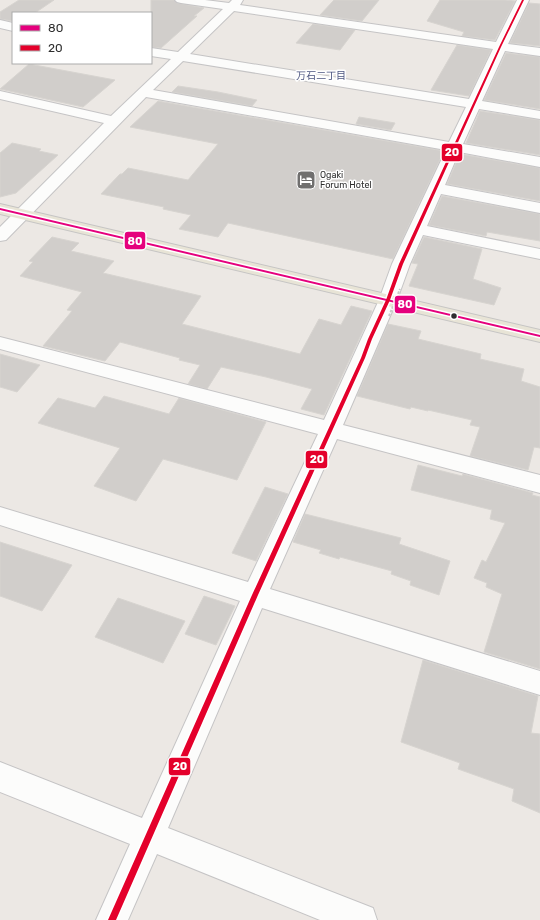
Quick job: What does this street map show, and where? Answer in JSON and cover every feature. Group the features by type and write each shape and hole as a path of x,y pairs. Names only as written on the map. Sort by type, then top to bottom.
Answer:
{"main road":[{"path":"0,209 540,336"}],"street":[{"path":"181,0 235,4 500,47 540,52"},
{"path":"112,920 255,595 330,430 393,302 398,270 500,47 527,0"},
{"path":"0,236 114,120 145,93 235,4"},
{"path":"0,24 12,26"},
{"path":"152,52 540,115"},
{"path":"145,93 540,162"},
{"path":"0,95 114,120"},
{"path":"435,188 540,208"},
{"path":"417,230 540,254"},
{"path":"0,343 540,484"},
{"path":"0,516 540,683"},
{"path":"0,777 361,920"}],"building":[{"path":"19,0 54,0 36,12 12,12 12,21 0,19 0,12"},
{"path":"151,0 174,0 177,3 204,8 161,48 152,47"},
{"path":"334,0 379,0 362,21 320,15"},
{"path":"440,0 515,1 495,40 462,36 464,32 427,21"},
{"path":"529,3 540,4 540,46 510,43"},
{"path":"313,24 355,30 340,50 296,43"},
{"path":"457,45 491,50 469,96 431,90"},
{"path":"506,53 540,57 540,109 484,100"},
{"path":"29,64 115,80 83,107 0,89"},
{"path":"178,86 257,100 252,106 172,92"},
{"name":"Ogaki Forum Hotel","path":"158,101 444,151 393,259 228,223 218,237 179,229 191,215 163,209 164,207 101,194 120,174 128,168 188,180 218,144 130,127"},
{"path":"480,111 540,120 540,155 466,143"},
{"path":"359,117 395,123 391,130 356,124"},
{"path":"12,143 41,149 39,151 58,155 16,193 0,197 0,153"},
{"path":"460,154 540,168 540,201 447,184"},
{"path":"442,196 540,214 540,241 487,232 486,236 429,225"},
{"path":"52,237 79,243 71,251 114,261 103,273 201,296 182,324 300,354 319,319 341,325 351,306 372,311 324,415 301,409 312,389 221,367 207,389 188,384 200,365 179,360 180,358 120,342 105,361 43,346 72,311 67,310 82,292 20,276 33,262 29,261"},
{"path":"424,237 482,249 473,279 501,288 494,305 409,286 418,264 412,263"},
{"path":"388,324 421,331 418,339 481,354 480,359 524,369 521,381 540,387 540,448 534,447 528,470 470,456 480,427 470,425 472,420 428,410 411,407 410,409 357,396"},
{"path":"0,354 40,365 17,392 0,387"},
{"path":"104,396 169,414 179,398 266,422 237,480 163,459 136,501 94,486 120,448 38,423 58,398 95,408"},
{"path":"418,465 462,476 463,474 533,493 532,495 540,497 540,669 484,652 502,594 486,587 487,583 474,578 482,560 486,562 505,523 490,519 492,510 411,490"},
{"path":"265,487 288,494 256,561 232,553"},
{"path":"305,514 401,538 399,544 450,561 439,595 410,585 411,581 391,574 392,571 340,557 339,559 319,553 321,550 293,542"},
{"path":"0,542 72,565 42,611 0,596"},
{"path":"204,596 235,606 216,645 185,634"},
{"path":"118,598 185,621 163,663 95,637"},
{"path":"423,660 538,696 531,733 540,734 540,813 512,801 514,789 458,769 460,763 401,742"}],"transit line":[{"name":"20","path":"112,920 255,595 363,358 388,300 401,264 523,0"},
{"name":"80","path":"0,209 540,336"}],"place":[{"name":"Ogaki Forum Hotel","path":"306,180"}],"district":[{"name":"万石二丁目","path":"321,76"}]}
